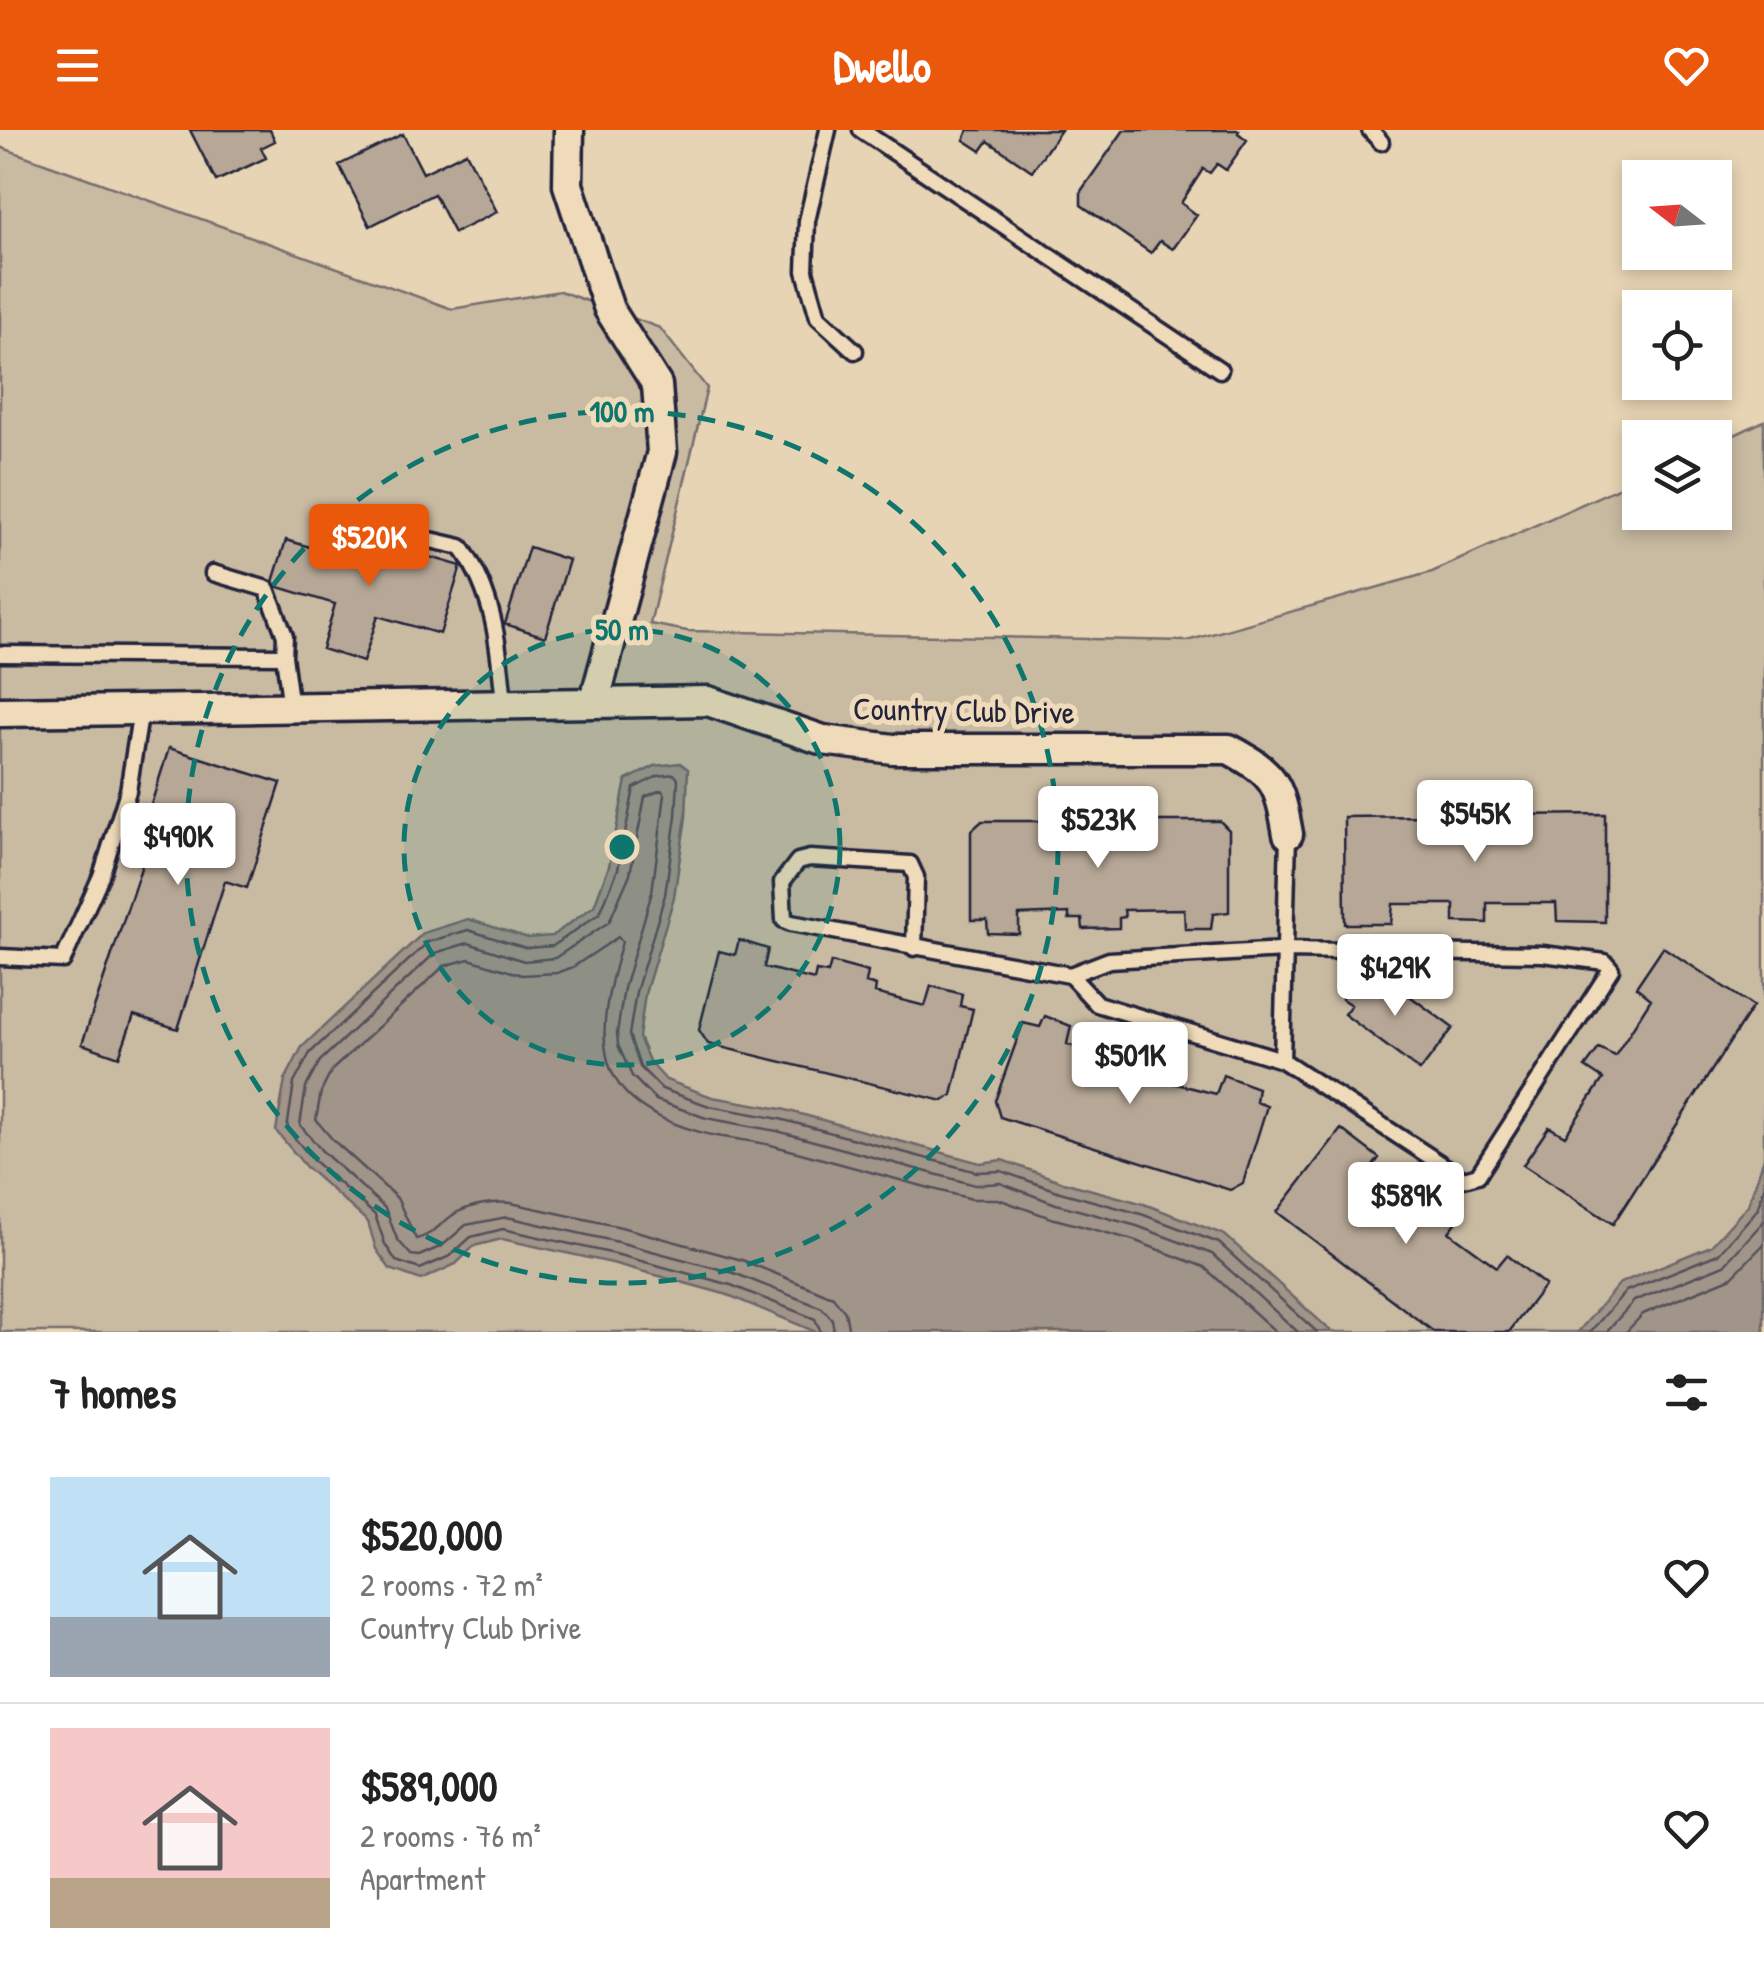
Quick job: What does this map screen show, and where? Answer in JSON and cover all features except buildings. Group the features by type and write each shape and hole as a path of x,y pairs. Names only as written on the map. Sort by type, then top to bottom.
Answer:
{"street":[{"path":"569,130 568,185 610,309 657,385 662,452 594,702"},
{"name":"Country Club Drive","path":"0,712 708,701 823,740 893,749 1229,749 1260,765 1280,792 1288,834"}],"lane":[{"path":"828,130 807,222 805,271 818,317 855,350"},
{"path":"861,130 1220,370"},
{"path":"1370,130 1381,142"},
{"path":"400,532 461,547 473,564 487,594 498,644 504,704"},
{"path":"213,573 267,589 286,636 284,656 291,708"},
{"path":"0,654 284,656"},
{"path":"0,957 63,960 101,876 128,792 141,710"},
{"path":"1282,1060 1288,834"},
{"path":"914,948 916,877 910,864 810,858 798,861 782,882 784,920 791,923 914,948 1070,975 1109,960 1284,950 1543,954 1604,962 1611,968 1478,1175 1464,1179 1282,1060 1097,1004 1070,975"}],"shaded area":[{"path":"0,147 452,309 560,291 660,328 707,388 650,624 687,631 1187,641 1432,572 1622,486 1622,530 1732,530 1732,436 1764,421 1764,1332 0,1332"}],"water":[{"path":"680,763 688,769 686,817 674,897 645,994 639,1037 649,1061 666,1080 712,1097 782,1109 980,1163 1002,1160 1144,1204 1225,1235 1332,1332 816,1332 728,1295 612,1263 502,1239 474,1246 456,1264 421,1280 390,1269 376,1249 368,1222 306,1167 276,1131 285,1080 302,1047 423,933 468,919 528,938 552,936 594,906 609,866 626,780 655,766"},
{"path":"1764,1158 1764,1332 1578,1332 1620,1283 1711,1246 1748,1205"}]}
